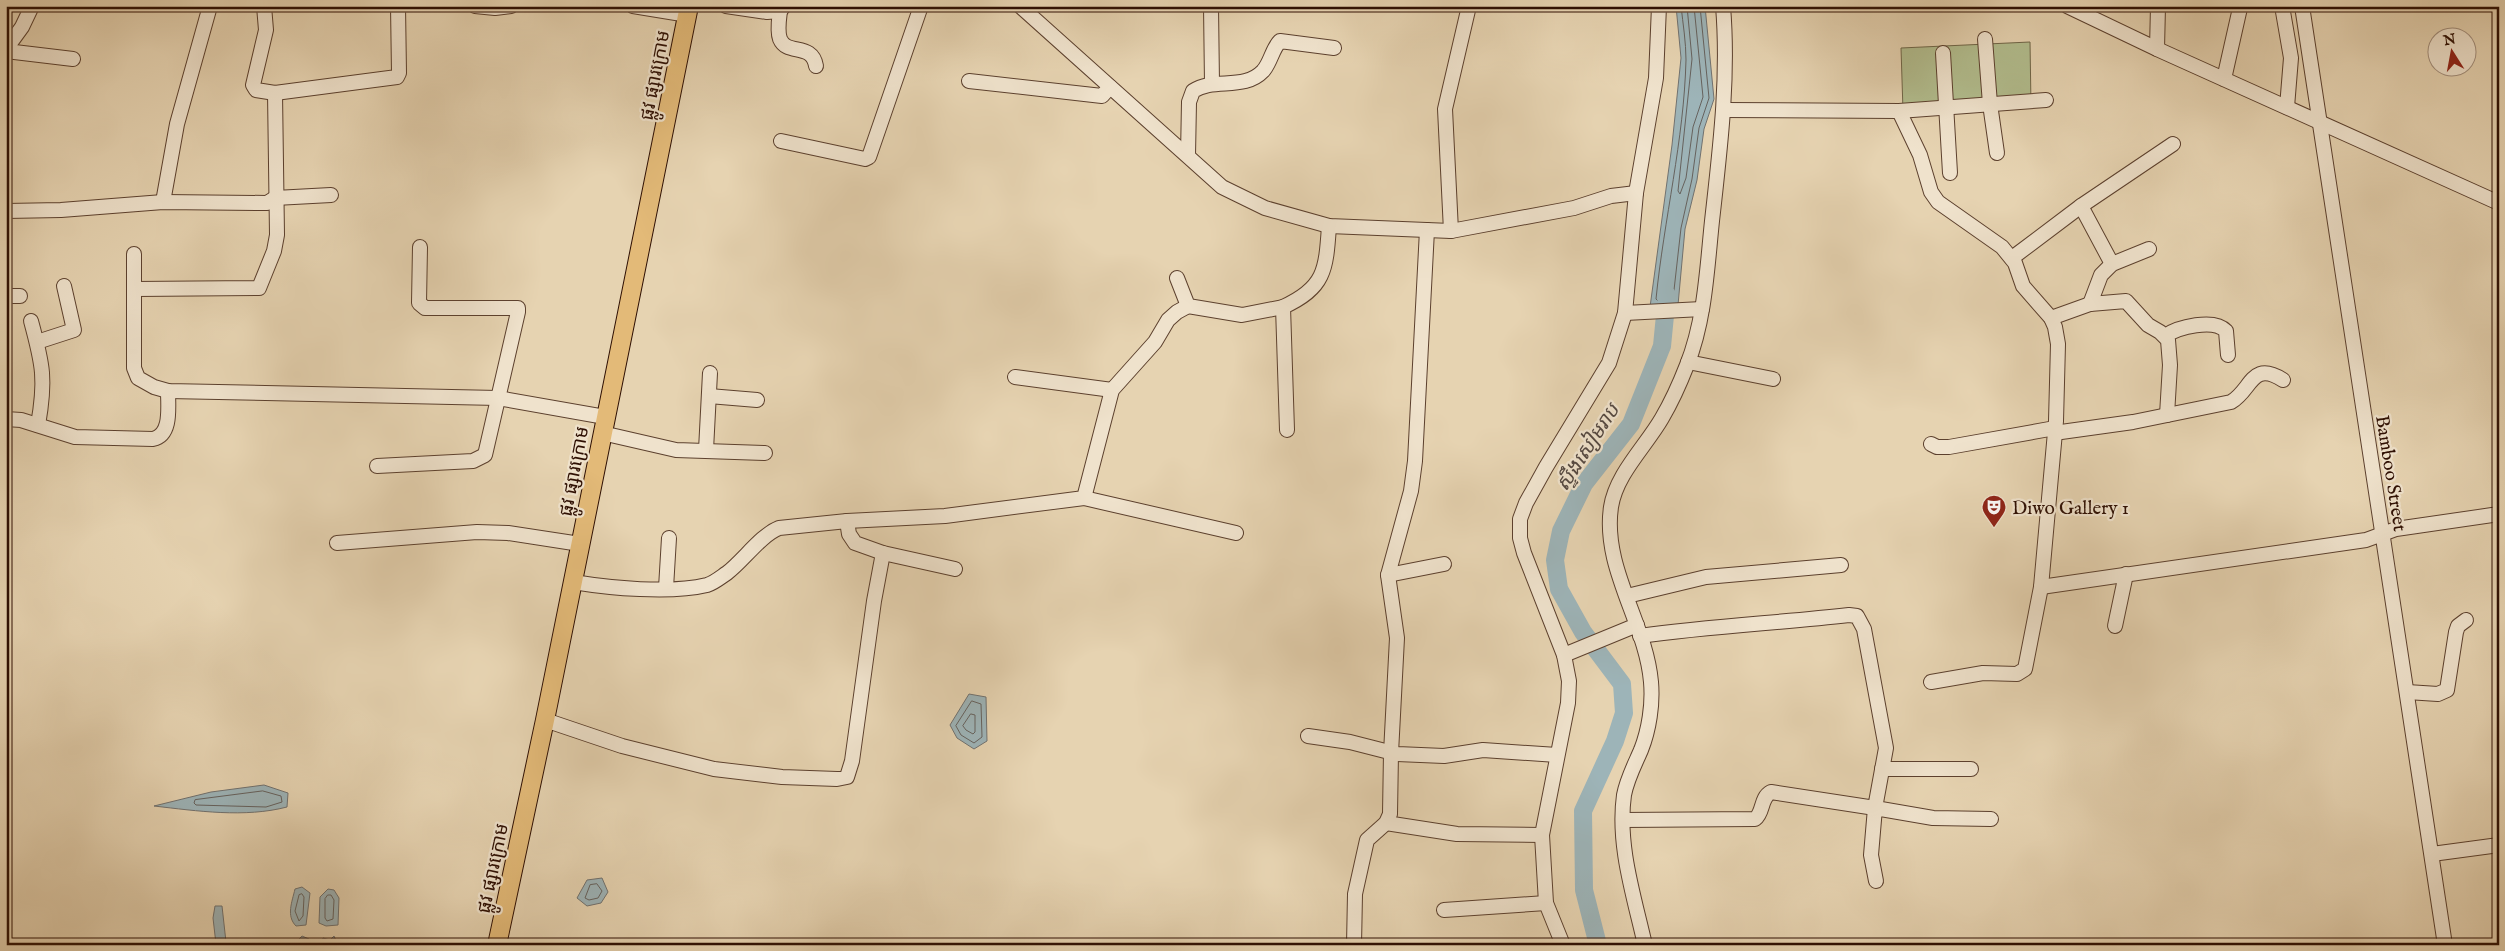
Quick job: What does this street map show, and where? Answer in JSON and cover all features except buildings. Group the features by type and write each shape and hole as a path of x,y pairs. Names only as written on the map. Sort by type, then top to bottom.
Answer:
{"main road":[{"name":"ផ្លូវ ផ្សារក្រោម","path":"497,945 545,720 688,10"}],"street":[{"path":"32,6 22,27 6,50 73,59"},
{"path":"163,202 177,124 210,6"},
{"path":"264,6 266,30 253,85 256,90 275,94 397,77 399,73 398,6"},
{"path":"474,6 511,6"},
{"path":"633,6 688,10"},
{"path":"726,6 767,12 782,8 780,39 783,44 809,52 815,59 816,66"},
{"path":"781,141 865,159 869,158 921,6"},
{"path":"1020,6 1222,187 1265,208 1330,226 1451,231 1574,208 1611,196 1636,193"},
{"path":"1211,6 1212,84"},
{"path":"1451,231 1445,109 1469,6"},
{"path":"1563,945 1546,903 1542,835 1569,694 1564,655 1524,553 1520,538 1520,519 1526,503 1546,467 1609,363 1631,312 1636,193 1656,78 1659,6"},
{"path":"1645,945 1626,861 1623,820 1624,794 1642,747 1649,718 1651,682 1639,631 1614,553 1611,535 1611,507 1618,486 1662,418 1688,362 1698,309 1724,110 1726,44 1723,6"},
{"path":"2067,6 2157,49 2499,203"},
{"path":"2157,49 2158,6"},
{"path":"2282,6 2291,58 2287,107"},
{"name":"Bamboo Street","path":"2302,6 2318,122 2445,945"},
{"path":"2224,79 2240,8"},
{"path":"1985,39 1990,104 1998,153"},
{"path":"1188,155 1190,102 1193,90 1200,86 1246,81 1261,73 1272,59 1280,41 1334,48"},
{"path":"1943,53 1950,173"},
{"path":"969,82 1102,96 1110,87"},
{"path":"135,289 259,288 274,251 277,235 275,94"},
{"path":"1724,110 1899,111 2046,100"},
{"path":"1899,111 1920,154 1931,192 1938,202 1984,232 2012,258 2023,286 2051,318 2058,344 2055,431 2041,587 2025,669 2017,674 1983,673 1931,682"},
{"path":"2012,258 2081,206 2173,144"},
{"path":"6,211 61,210 163,202 266,203 275,198 331,195"},
{"path":"2081,206 2112,264"},
{"path":"1084,498 1112,390 1155,342 1168,320 1188,306 1242,315 1282,307 1302,298 1317,285 1327,258 1330,226"},
{"path":"1354,945 1355,894 1367,840 1386,823 1390,814 1397,638 1388,575 1410,492 1415,461 1427,230"},
{"path":"376,466 480,459 485,455 518,308 424,308 419,303 420,247"},
{"path":"2090,304 2101,275 2112,264 2149,249"},
{"path":"134,254 136,374 141,381 168,391 498,398 604,425 676,450 765,453"},
{"path":"1177,278 1188,306"},
{"path":"37,342 74,330 64,286"},
{"path":"2051,318 2090,304 2126,301 2148,325 2168,340 2170,365 2167,414"},
{"path":"1282,307 1287,430"},
{"path":"1631,312 1698,309"},
{"path":"31,321 43,364 43,394 38,425"},
{"path":"2165,336 2181,328 2219,326 2226,331 2228,356"},
{"path":"1688,362 1773,379"},
{"path":"1931,444 1937,447 1949,448 2055,431 2133,422 2231,402 2236,399 2252,379 2263,372 2269,372 2283,380"},
{"path":"706,450 710,373"},
{"path":"1015,377 1112,390"},
{"path":"6,419 21,420 76,437 121,440 157,438 166,427 168,391"},
{"path":"709,396 757,400"},
{"path":"573,582 622,588 690,588 712,584 739,564 770,533 779,528 847,521 945,516 1084,498 1236,533"},
{"path":"2041,587 2366,540 2396,529 2499,514"},
{"path":"847,521 849,534 855,543 883,553 955,569"},
{"path":"337,543 485,532 580,544"},
{"path":"666,588 669,538"},
{"path":"545,720 622,746 714,770 837,780 847,777 852,761 874,601 883,553"},
{"path":"1388,575 1444,564"},
{"path":"1627,596 1706,577 1841,566"},
{"path":"2115,626 2126,574"},
{"path":"1564,655 1616,634 1782,623 1849,615 1857,616 1864,630 1886,748 1875,808 1871,856 1876,881"},
{"path":"2407,692 2444,693 2448,684 2456,632 2458,626 2466,620"},
{"path":"1308,736 1350,742 1391,753 1444,756 1483,750 1557,755"},
{"path":"1882,769 1971,769"},
{"path":"1623,820 1755,819 1760,815 1764,798 1771,792 1933,818 1991,819"},
{"path":"1386,823 1457,834 1542,835"},
{"path":"2432,854 2499,845"},
{"path":"1444,910 1546,903"}],"green space":[{"path":"2030,42 2031,106 1903,111 1901,48"}],"water":[{"path":"1676,6 1705,6 1714,99 1704,129 1697,180 1685,229 1678,305 1650,307 1672,145 1681,58"},
{"path":"969,694 986,697 987,741 974,749 957,738 950,725"},
{"path":"264,785 288,793 287,807 238,813 154,806 211,792"},
{"path":"602,878 608,892 601,903 587,906 577,898 587,880"},
{"path":"302,887 310,893 306,925 296,926 291,918 291,904 295,889"},
{"path":"328,889 334,890 339,898 338,925 326,926 319,923 320,897"},
{"path":"215,906 222,906 226,942 223,944 216,944 213,918"},
{"path":"302,936 309,939 309,945 293,945"},
{"path":"334,936 338,945 321,945 323,938 330,940"}],"waterway":[{"name":"ស្ទឹងសៀមរាប","path":"1598,945 1584,890 1583,811 1615,741 1624,713 1622,684 1583,632 1559,589 1555,560 1561,531 1584,484 1631,424 1662,346 1667,295"}],"place":[{"name":"Diwo Gallery 1","path":"1994,528"}]}
